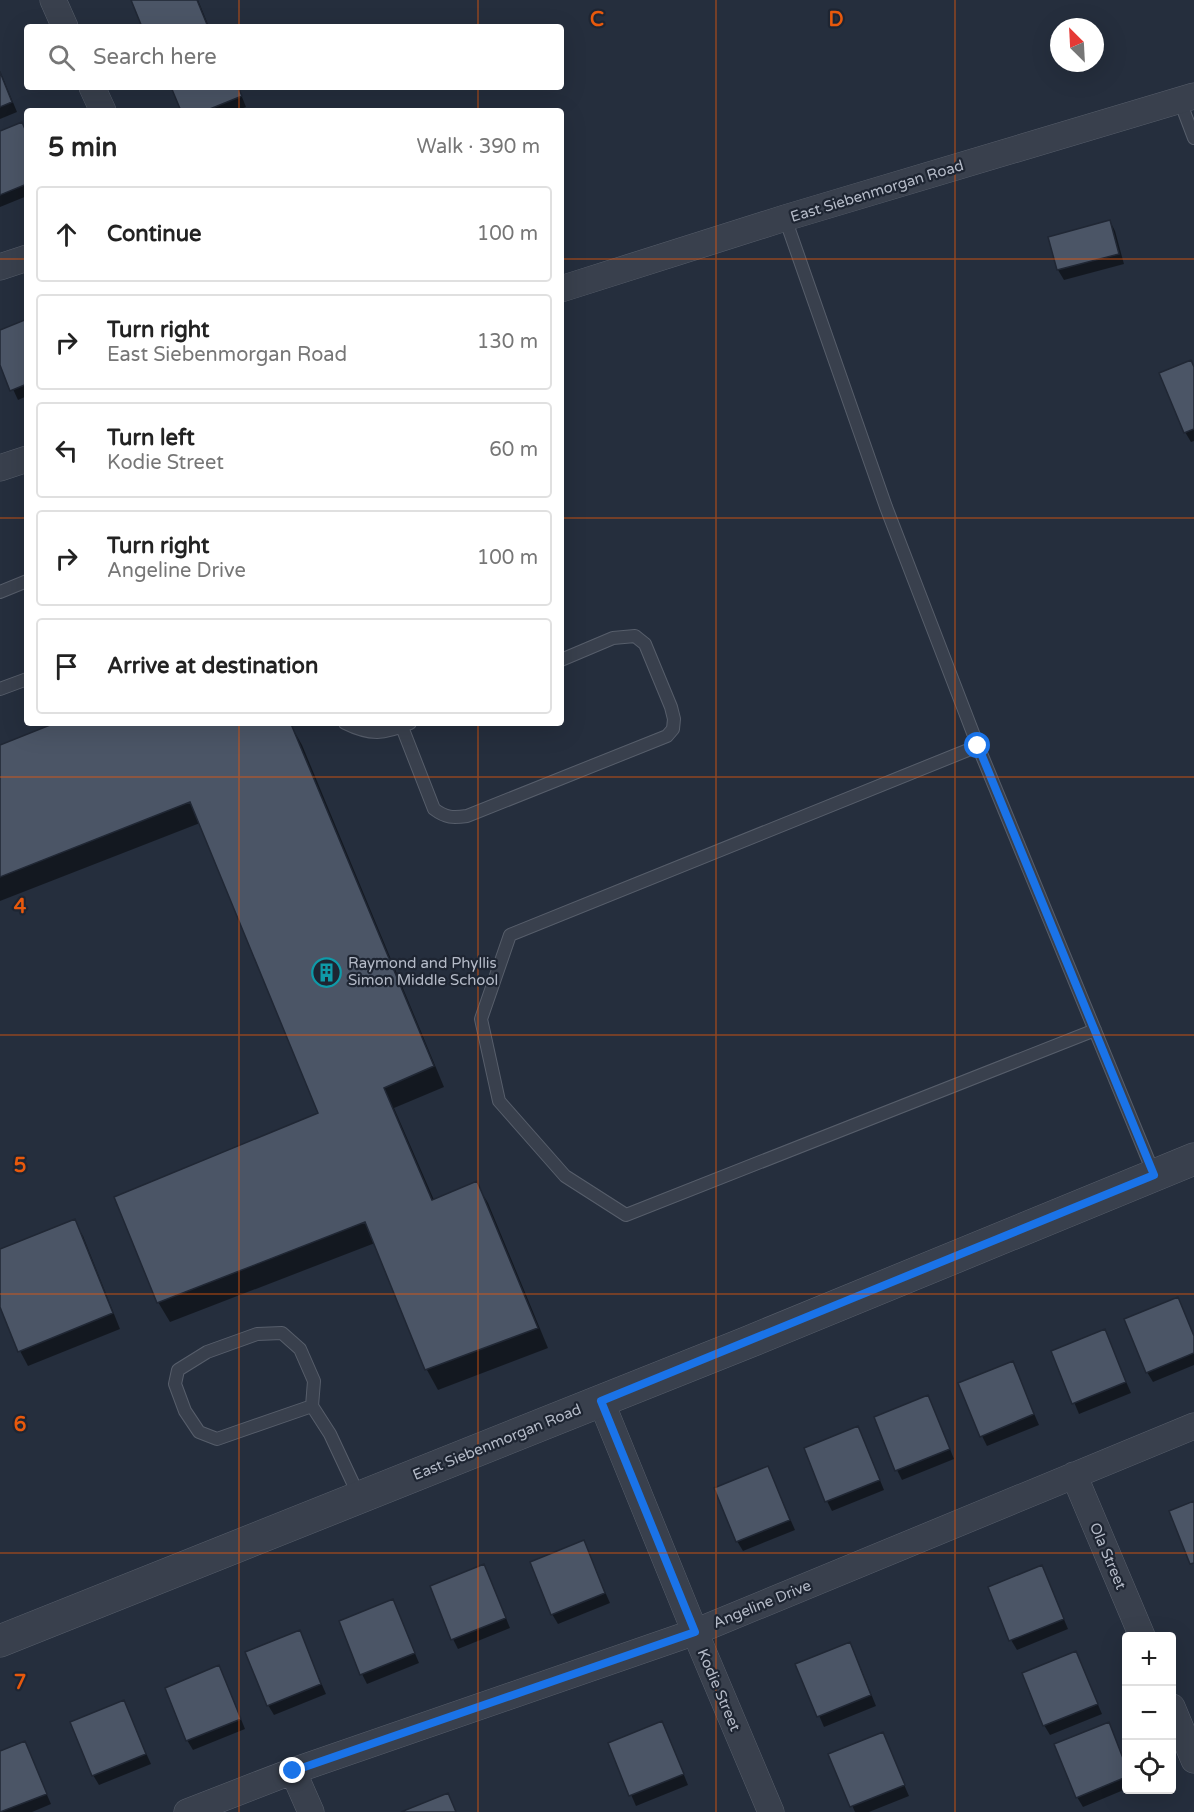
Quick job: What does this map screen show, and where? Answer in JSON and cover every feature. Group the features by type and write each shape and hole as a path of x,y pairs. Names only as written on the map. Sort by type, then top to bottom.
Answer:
{"street":[{"path":"53,0 64,24"},
{"path":"94,90 102,108"},
{"name":"East Siebenmorgan Road","path":"564,289 785,218 1187,99"},
{"path":"0,267 24,259"},
{"path":"0,468 24,460"},
{"name":"East Siebenmorgan Road","path":"0,1641 601,1401 1194,1159"},
{"name":"Kodie Street","path":"601,1401 771,1812"},
{"name":"Angeline Drive","path":"188,1812 293,1771 695,1632 1194,1426"},
{"name":"Ola Street","path":"1074,1475 1140,1632"},
{"path":"1176,1717 1194,1760"},
{"path":"293,1771 310,1812"}],"lane":[{"path":"1187,99 1194,138"},
{"path":"785,218 886,507 978,746 1154,1175"},
{"path":"0,592 24,582"},
{"path":"406,726 434,809 443,817 454,818 467,816 667,736 673,729 674,719 671,707 645,644 635,636 613,638 564,659"},
{"path":"0,690 24,680"},
{"path":"352,726 363,731 379,733 403,726"},
{"path":"978,746 510,935 481,1019 499,1101 565,1176 626,1215 1095,1030"},
{"path":"312,1406 217,1439 199,1432 185,1411 175,1384 178,1370 207,1352 257,1334 282,1334 300,1349 314,1381 312,1406 330,1434 359,1497"}],"building":[{"path":"131,0 197,0 207,24 141,24"},
{"path":"0,72 12,102 0,107"},
{"path":"172,90 239,90 242,96 212,108 180,108"},
{"path":"22,122 24,127 24,185 0,195 0,131"},
{"path":"1110,220 1119,254 1057,270 1048,237"},
{"path":"24,320 24,385 10,391 0,365 0,330"},
{"path":"1191,360 1194,367 1194,429 1184,433 1159,373"},
{"name":"Raymond and Phyllis Simon Middle School","path":"48,726 292,726 434,1066 384,1088 432,1200 477,1181 538,1328 425,1370 365,1222 157,1303 114,1197 318,1113 190,802 0,877 0,745"},
{"path":"75,1219 113,1313 18,1352 0,1307 0,1249"},
{"path":"1178,1297 1194,1336 1194,1353 1146,1373 1124,1319"},
{"path":"1105,1329 1126,1382 1072,1404 1051,1351"},
{"path":"1013,1361 1034,1414 980,1437 958,1383"},
{"path":"928,1395 950,1449 895,1471 874,1417"},
{"path":"858,1426 880,1480 825,1502 804,1448"},
{"path":"768,1466 790,1520 736,1542 714,1488"},
{"path":"1194,1501 1194,1563 1190,1564 1169,1511"},
{"path":"584,1540 605,1593 551,1615 530,1562"},
{"path":"484,1564 506,1618 451,1640 430,1586"},
{"path":"1042,1565 1064,1619 1009,1641 988,1587"},
{"path":"393,1599 415,1653 360,1675 339,1621"},
{"path":"300,1630 321,1684 267,1706 245,1652"},
{"path":"850,1642 871,1695 817,1717 795,1664"},
{"path":"1076,1651 1098,1704 1043,1726 1022,1673"},
{"path":"219,1665 241,1719 186,1741 165,1688"},
{"path":"124,1700 146,1754 92,1776 70,1722"},
{"path":"662,1721 684,1774 629,1796 608,1743"},
{"path":"1109,1722 1122,1756 1122,1779 1076,1798 1054,1744"},
{"path":"883,1732 905,1785 850,1807 828,1754"},
{"path":"25,1741 47,1794 0,1812 0,1751"},
{"path":"448,1793 456,1812 401,1812"}],"place":[{"name":"Raymond and Phyllis Simon Middle School","path":"327,972"}],"route":[{"path":"293,1771 695,1632 601,1401 1154,1175 978,746"}]}
